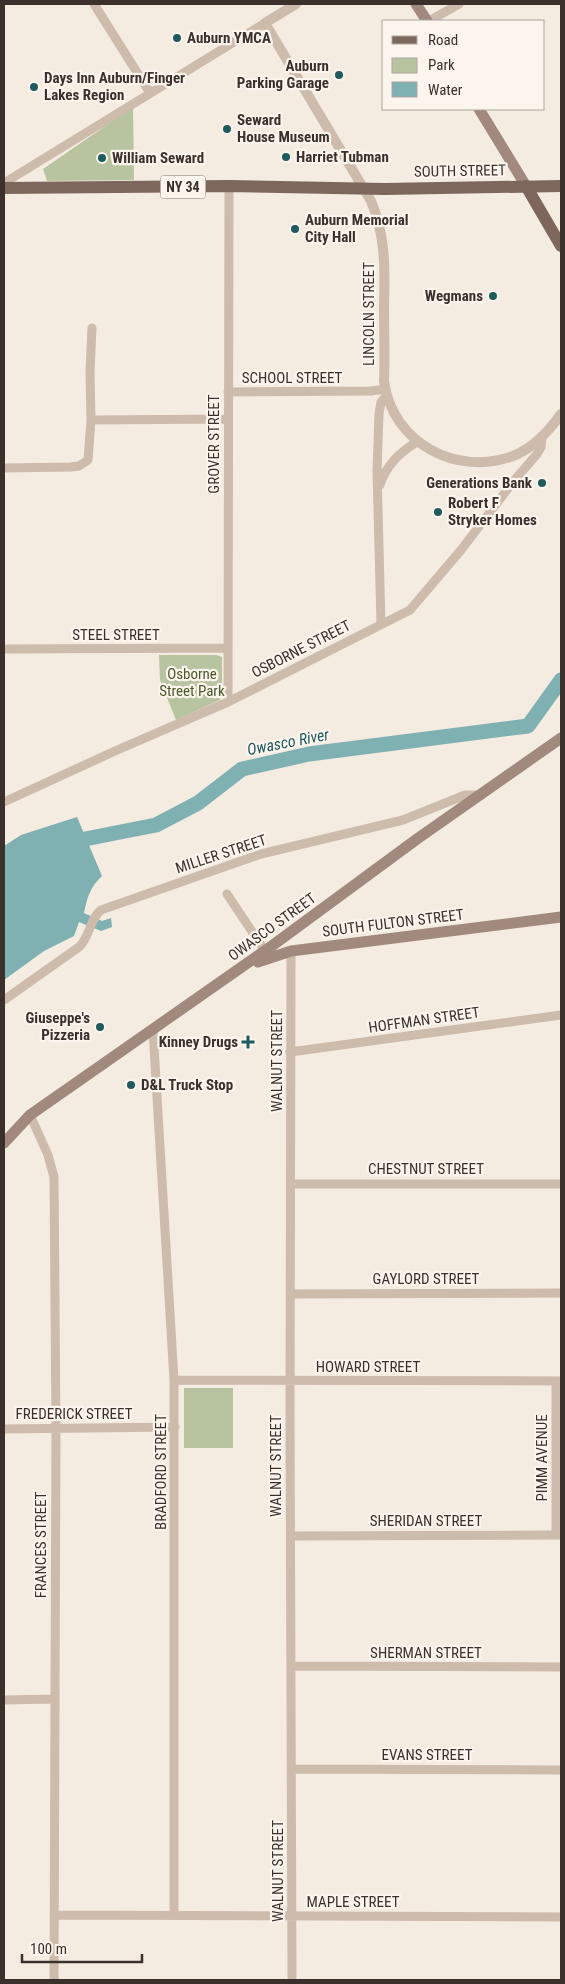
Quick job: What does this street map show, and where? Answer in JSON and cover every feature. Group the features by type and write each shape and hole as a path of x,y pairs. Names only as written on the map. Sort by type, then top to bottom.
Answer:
{"main road":[{"path":"416,4 427,20"},
{"path":"480,110 561,246"},
{"name":"SOUTH STREET","path":"4,188 526,186"},
{"name":"NY 34","path":"526,186 561,186"},
{"name":"OWASCO STREET","path":"4,1143 30,1115 265,951 561,738"},
{"name":"SOUTH FULTON STREET","path":"232,974 272,956 291,951 561,917"},
{"path":"283,938 291,951"}],"street":[{"path":"94,4 150,93"},
{"path":"4,183 296,4"},
{"path":"430,20 459,4"},
{"name":"LINCOLN STREET","path":"265,23 377,215 384,245 386,392 400,422 417,442 394,460 382,477 378,490"},
{"name":"GROVER STREET","path":"228,702 229,186"},
{"path":"4,468 79,466 88,460 91,420 90,372 92,328"},
{"name":"SCHOOL STREET","path":"228,392 386,392"},
{"name":"LINCOLN STREET","path":"381,624 378,490 379,414 381,402 386,392"},
{"path":"417,442 444,457 459,462 497,461 514,456 530,447 542,437 561,414"},
{"path":"91,420 228,419"},
{"name":"OSBORNE STREET","path":"4,802 98,758 228,702 413,607 537,454 541,447 542,437"},
{"name":"STEEL STREET","path":"4,649 228,648"},
{"name":"MILLER STREET","path":"4,1000 79,947 88,934 97,913 128,900 261,854 403,820 465,795 480,795"},
{"path":"227,894 265,951"},
{"name":"WALNUT STREET","path":"291,951 292,1980"},
{"name":"HOFFMAN STREET","path":"290,1052 561,1015"},
{"name":"BRADFORD STREET","path":"153,1030 174,1380 174,1914"},
{"name":"FRANCES STREET","path":"30,1115 48,1154 54,1177 56,1428 54,1980"},
{"name":"CHESTNUT STREET","path":"290,1184 561,1184"},
{"name":"GAYLORD STREET","path":"290,1294 561,1293"},
{"name":"HOWARD STREET","path":"174,1380 559,1382"},
{"name":"PIMM AVENUE","path":"559,1382 559,1535"},
{"name":"FREDERICK STREET","path":"4,1428 175,1428"},
{"name":"SHERIDAN STREET","path":"291,1536 559,1535"},
{"name":"SHERMAN STREET","path":"291,1666 561,1667"},
{"path":"4,1700 54,1699"},
{"name":"EVANS STREET","path":"292,1768 561,1770"},
{"name":"MAPLE STREET","path":"54,1915 561,1917"}],"green space":[{"path":"133,107 134,180 47,181 43,169"},
{"name":"Osborne Street Park","path":"159,655 216,655 222,657 222,694 220,700 176,720 160,680"},
{"path":"184,1388 233,1388 233,1448 184,1448"}],"water":[{"path":"77,817 102,876 90,893 84,913 102,921 111,918 112,927 101,931 79,922 74,936 44,951 4,980 4,846 21,835"}],"waterway":[{"name":"Owasco River","path":"69,850 85,839 156,825 198,803 242,769 309,754 528,726 561,680"}],"place":[{"name":"Auburn YMCA","path":"177,38"},
{"name":"Auburn Parking Garage","path":"339,75"},
{"name":"Days Inn Auburn/Finger Lakes Region","path":"34,87"},
{"name":"Seward House Museum","path":"227,129"},
{"name":"Harriet Tubman","path":"286,157"},
{"name":"William Seward","path":"102,158"},
{"name":"Auburn Memorial City Hall","path":"295,229"},
{"name":"Wegmans","path":"493,296"},
{"name":"Generations Bank","path":"542,483"},
{"name":"Robert F Stryker Homes","path":"438,512"},
{"name":"Giuseppe's Pizzeria","path":"100,1027"},
{"name":"Kinney Drugs","path":"248,1042"},
{"name":"D&L Truck Stop","path":"131,1085"}]}
